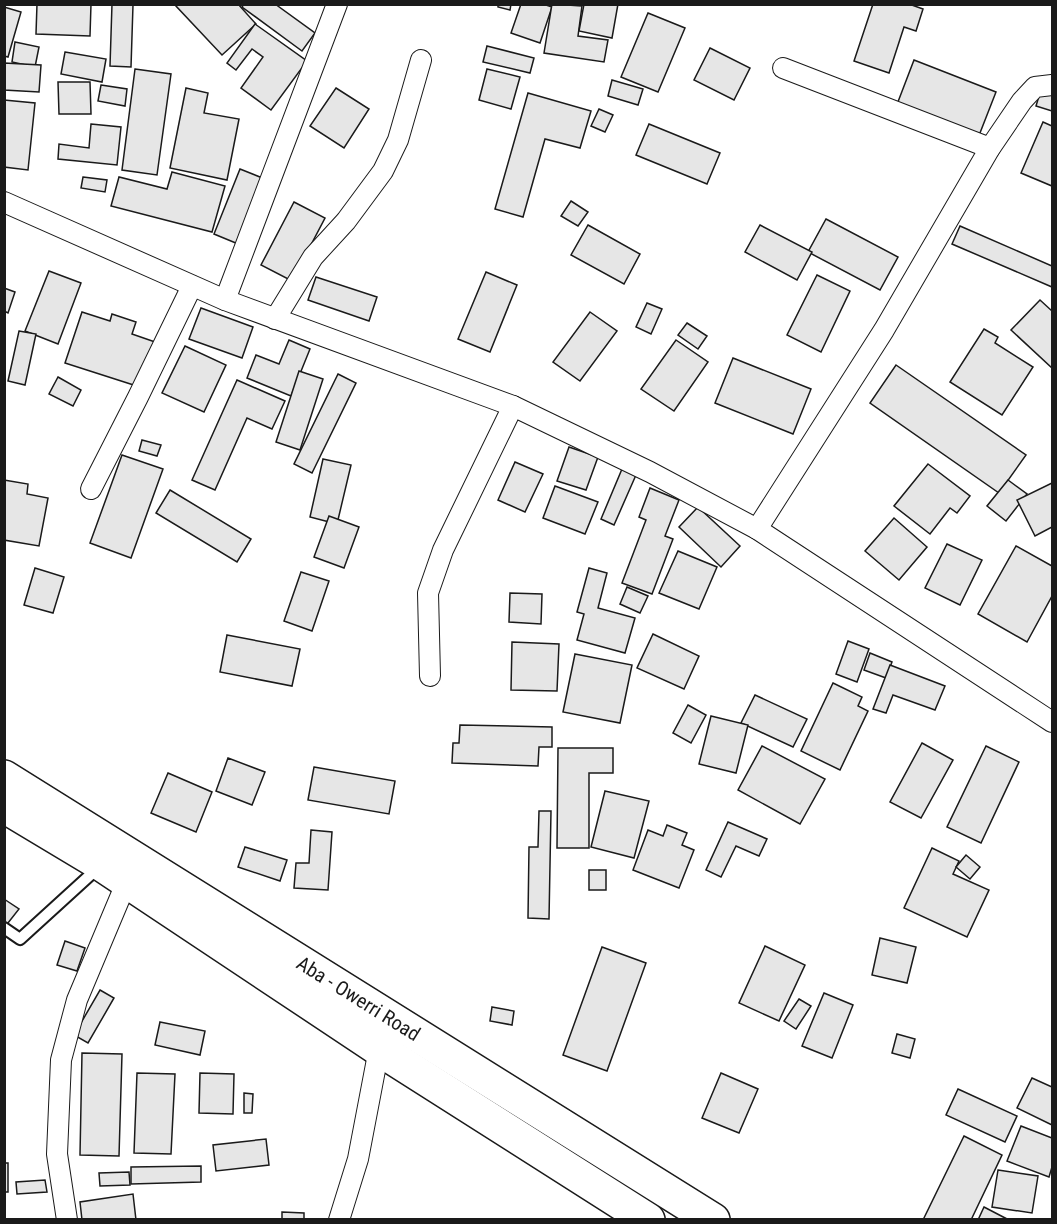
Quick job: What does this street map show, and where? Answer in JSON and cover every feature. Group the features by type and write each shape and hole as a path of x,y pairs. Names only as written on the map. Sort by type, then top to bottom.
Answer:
{"highway":[{"name":"Aba - Owerri Road","path":"4,777 713,1220"},
{"name":"Aba - Owerri Road","path":"4,806 114,873 380,1048 648,1220"}],"street":[{"path":"225,300 337,4"},
{"path":"275,319 313,257 346,221 383,171 398,140 421,60"},
{"path":"783,68 990,148"},
{"path":"757,529 884,330 990,148 1022,101 1035,87 1053,85"},
{"path":"4,202 225,300 513,406 650,472 757,529 1053,722"},
{"path":"91,489 192,286"},
{"path":"430,676 428,593 443,550 513,406"},
{"path":"67,1220 57,1154 61,1060 114,873"},
{"path":"339,1220 358,1159 380,1048"}],"lane":[{"path":"4,928 20,939 114,873"}],"building":[{"path":"37,4 91,4 90,36 36,34"},
{"path":"112,4 133,5 131,67 110,66"},
{"path":"177,4 238,4 256,24 222,55 176,6"},
{"path":"244,4 275,4 315,33 302,51 242,7"},
{"path":"498,4 511,4 510,10 498,7"},
{"path":"521,4 543,4 552,7 540,43 511,33"},
{"path":"552,4 582,6 578,36 608,40 604,62 544,53"},
{"path":"584,4 618,4 612,38 579,31"},
{"path":"873,4 909,4 923,9 916,31 904,27 889,73 854,61"},
{"path":"4,7 21,12 8,57 4,56"},
{"path":"648,13 685,28 658,92 621,77"},
{"path":"255,24 307,61 271,110 241,88 263,57 252,49 236,70 227,63"},
{"path":"15,42 39,47 35,67 12,62"},
{"path":"487,46 534,58 530,73 483,62"},
{"path":"710,48 750,68 734,100 694,80"},
{"path":"65,52 106,59 102,82 61,74"},
{"path":"914,60 996,92 978,138 896,107"},
{"path":"4,63 41,65 39,92 4,90"},
{"path":"135,69 171,74 157,175 122,170"},
{"path":"487,69 520,77 511,109 479,100"},
{"path":"612,80 643,89 638,105 608,96"},
{"path":"58,82 90,82 91,114 59,114"},
{"path":"101,85 127,89 125,106 98,101"},
{"path":"1042,86 1052,90 1052,111 1036,106"},
{"path":"186,88 208,93 204,113 239,119 227,180 170,168"},
{"path":"336,88 369,109 344,148 310,126"},
{"path":"528,93 591,111 580,148 545,139 523,217 495,209"},
{"path":"4,100 35,103 28,170 4,167"},
{"path":"599,109 613,115 605,132 591,126"},
{"path":"1043,122 1052,126 1052,186 1021,173"},
{"path":"91,124 121,127 117,165 58,159 59,144 89,148"},
{"path":"649,124 720,153 707,184 636,155"},
{"path":"240,169 270,181 243,246 214,234"},
{"path":"172,172 225,186 212,232 111,206 119,177 167,189"},
{"path":"83,177 107,180 105,192 81,188"},
{"path":"571,201 588,212 578,226 561,216"},
{"path":"294,202 325,218 292,281 261,265"},
{"path":"826,219 898,257 880,290 808,252"},
{"path":"588,225 640,254 624,284 571,255"},
{"path":"760,225 812,252 797,280 745,252"},
{"path":"960,226 1052,266 1052,287 952,244"},
{"path":"49,271 81,283 58,344 25,331"},
{"path":"486,272 517,285 490,352 458,339"},
{"path":"817,275 850,291 821,352 787,335"},
{"path":"316,277 377,297 369,321 308,300"},
{"path":"4,288 15,292 8,313 4,311"},
{"path":"1040,300 1052,311 1052,368 1011,330"},
{"path":"647,303 662,309 651,334 636,327"},
{"path":"201,308 253,327 242,358 189,339"},
{"path":"82,312 110,321 112,314 136,322 132,334 158,343 143,388 65,363"},
{"path":"590,312 617,331 580,381 553,362"},
{"path":"687,323 707,336 698,349 678,335"},
{"path":"984,329 998,337 995,343 1033,367 1002,415 950,382"},
{"path":"19,331 36,334 25,385 8,381"},
{"path":"289,340 310,349 291,396 247,378 256,355 279,364"},
{"path":"676,340 708,362 674,411 641,389"},
{"path":"185,346 226,365 204,412 162,393"},
{"path":"733,358 811,389 793,434 715,403"},
{"path":"896,365 1026,455 999,493 870,403"},
{"path":"299,371 323,379 300,450 276,442"},
{"path":"338,374 356,383 312,473 294,464"},
{"path":"58,377 81,390 73,406 49,394"},
{"path":"237,380 285,401 272,429 247,418 215,490 192,480"},
{"path":"142,440 161,445 157,456 139,451"},
{"path":"569,447 598,457 586,490 557,481"},
{"path":"122,455 163,469 131,558 90,543"},
{"path":"323,459 351,465 337,524 310,517"},
{"path":"515,462 543,474 525,512 498,500"},
{"path":"928,464 970,496 957,513 950,508 930,534 894,506"},
{"path":"622,469 636,475 614,525 601,519"},
{"path":"4,480 28,484 27,494 48,498 39,546 4,540"},
{"path":"1008,480 1027,494 1006,521 987,506"},
{"path":"1052,483 1052,527 1035,536 1017,500"},
{"path":"555,486 598,502 585,534 543,518"},
{"path":"650,488 679,500 665,536 673,539 652,594 622,583 646,520 639,517"},
{"path":"170,490 251,539 237,562 156,513"},
{"path":"698,507 740,546 721,567 679,527"},
{"path":"329,516 359,527 344,568 314,557"},
{"path":"894,518 927,547 899,580 865,551"},
{"path":"947,544 982,560 960,605 925,588"},
{"path":"1016,546 1052,566 1052,596 1027,642 978,614"},
{"path":"678,551 717,567 699,609 659,593"},
{"path":"35,568 64,577 53,613 24,605"},
{"path":"589,568 607,573 598,608 635,618 625,653 577,640 584,614 577,612"},
{"path":"301,572 329,581 312,631 284,621"},
{"path":"627,587 648,596 640,613 620,604"},
{"path":"510,593 542,594 541,624 509,622"},
{"path":"653,634 699,656 684,689 637,668"},
{"path":"227,635 300,649 292,686 220,672"},
{"path":"848,641 869,649 857,682 836,674"},
{"path":"512,642 559,644 557,691 511,690"},
{"path":"870,653 892,662 886,678 864,670"},
{"path":"575,654 632,665 620,723 563,712"},
{"path":"890,665 945,686 935,710 893,695 886,713 873,709"},
{"path":"833,683 862,697 858,706 868,711 840,770 801,751"},
{"path":"755,695 807,719 793,747 741,723"},
{"path":"688,705 706,715 691,743 673,733"},
{"path":"711,716 748,725 736,773 699,764"},
{"path":"460,725 552,727 552,747 539,747 538,766 452,763 453,743 459,743"},
{"path":"922,743 953,760 921,818 890,802"},
{"path":"762,746 825,779 800,824 738,790"},
{"path":"986,746 1019,762 981,843 947,827"},
{"path":"558,748 613,748 613,773 589,773 589,848 557,848"},
{"path":"228,758 265,772 252,805 216,791"},
{"path":"314,767 395,781 389,814 308,800"},
{"path":"168,773 212,792 196,832 151,813"},
{"path":"605,791 649,801 634,858 591,847"},
{"path":"539,811 551,811 549,919 528,918 529,847 538,847"},
{"path":"728,822 767,839 759,856 736,846 721,877 706,870"},
{"path":"667,825 687,833 682,845 694,850 679,888 633,870 648,830 663,836"},
{"path":"311,830 332,832 328,890 294,888 296,863 309,863"},
{"path":"245,847 287,860 280,881 238,867"},
{"path":"932,848 959,861 953,874 989,890 967,937 904,908"},
{"path":"966,855 980,867 970,879 956,867"},
{"path":"589,870 606,870 606,890 589,890"},
{"path":"4,899 19,909 4,928"},
{"path":"880,938 916,947 907,983 872,975"},
{"path":"65,941 85,948 77,971 57,965"},
{"path":"765,946 805,965 779,1021 739,1003"},
{"path":"602,947 646,963 607,1071 563,1055"},
{"path":"100,990 114,998 88,1043 74,1035"},
{"path":"824,993 853,1005 832,1058 802,1046"},
{"path":"799,999 811,1006 796,1029 784,1021"},
{"path":"492,1007 514,1011 512,1025 490,1021"},
{"path":"160,1022 205,1031 200,1055 155,1045"},
{"path":"897,1034 915,1039 910,1058 892,1053"},
{"path":"82,1053 122,1054 119,1156 80,1155"},
{"path":"137,1073 175,1074 171,1154 134,1153"},
{"path":"200,1073 234,1074 233,1114 199,1113"},
{"path":"721,1073 758,1089 739,1133 702,1118"},
{"path":"1032,1078 1052,1087 1052,1125 1017,1108"},
{"path":"958,1089 1017,1116 1005,1142 946,1115"},
{"path":"244,1093 253,1094 252,1113 244,1113"},
{"path":"1021,1126 1052,1138 1052,1167 1049,1177 1007,1161"},
{"path":"964,1136 1002,1155 971,1220 923,1220"},
{"path":"266,1139 269,1165 216,1171 213,1145"},
{"path":"4,1163 8,1163 8,1192 4,1192"},
{"path":"201,1166 201,1182 131,1184 131,1167"},
{"path":"998,1170 1038,1176 1032,1213 992,1207"},
{"path":"129,1172 130,1185 100,1186 99,1173"},
{"path":"45,1180 47,1192 17,1194 16,1182"},
{"path":"133,1194 136,1220 82,1220 80,1202"},
{"path":"984,1207 1009,1220 978,1220"},
{"path":"282,1212 304,1213 304,1220 282,1220"}]}
